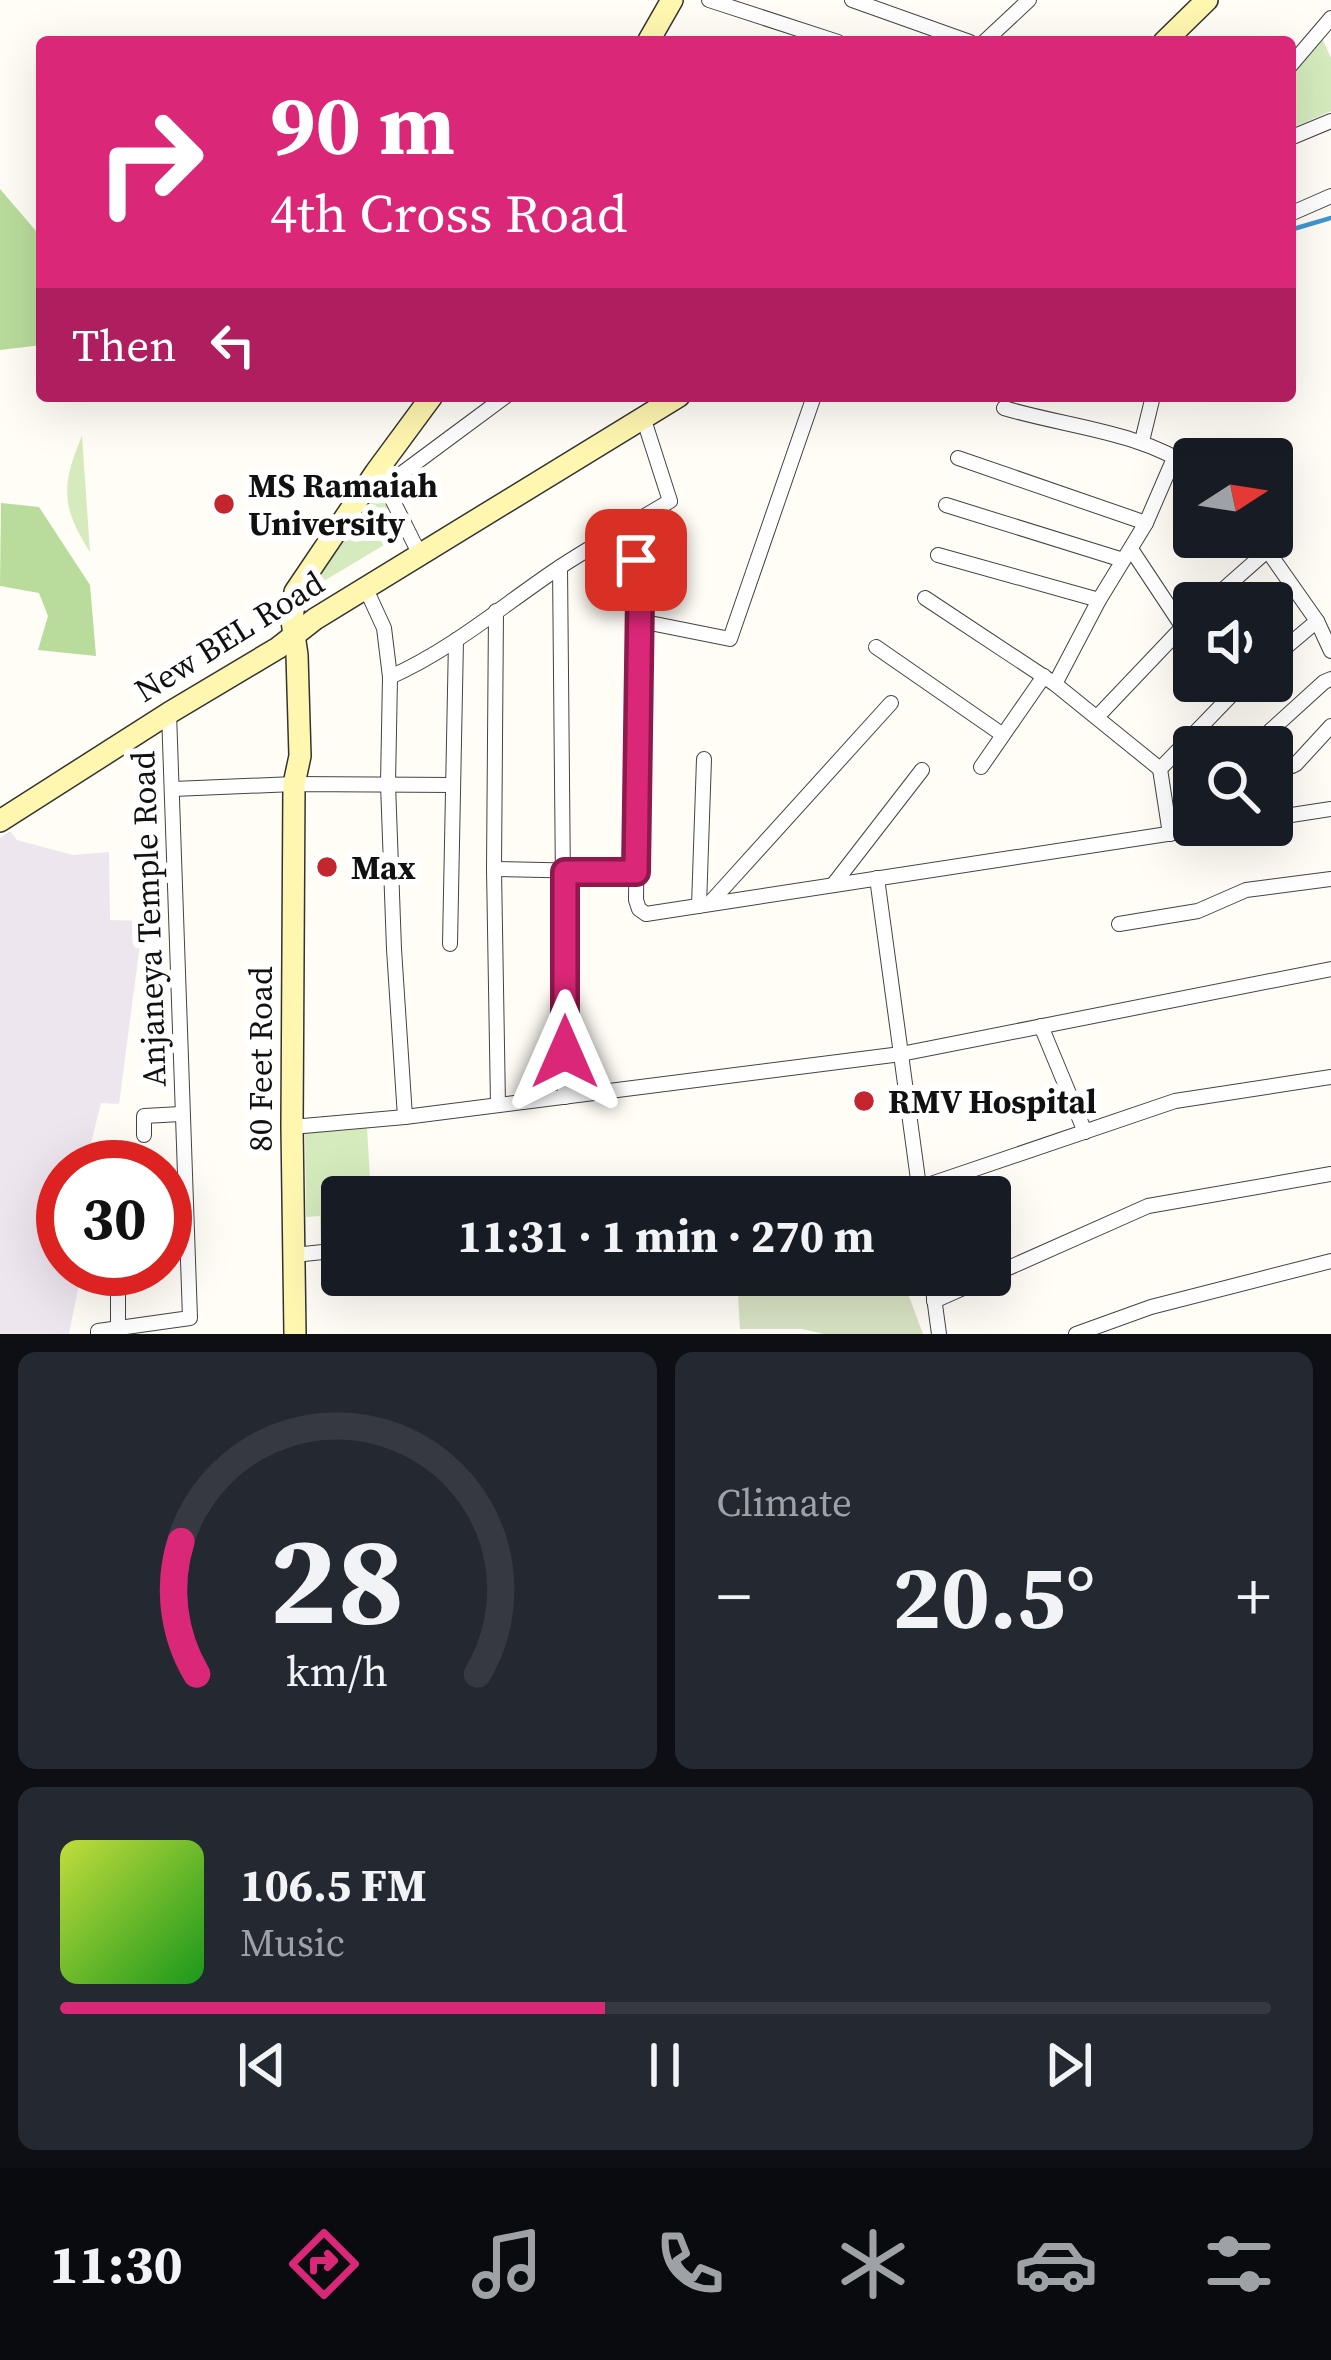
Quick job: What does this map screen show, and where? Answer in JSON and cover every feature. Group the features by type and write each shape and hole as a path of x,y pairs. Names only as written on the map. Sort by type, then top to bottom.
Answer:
{"main road":[{"path":"651,36 672,0"},
{"path":"1150,36 1187,0"},
{"path":"1170,36 1207,0"},
{"path":"285,635 296,592 428,402"},
{"name":"New BEL Road","path":"0,821 646,402"},
{"name":"New BEL Road","path":"0,806 669,402"},
{"name":"80 Feet Road","path":"285,635 286,758 294,784 295,1334"}],"street":[{"path":"709,0 820,36"},
{"path":"852,0 953,36"},
{"path":"990,36 1029,0"},
{"path":"1327,22 1331,45"},
{"path":"1296,59 1327,22"},
{"path":"1296,136 1331,121"},
{"path":"1296,211 1331,196"},
{"path":"416,547 376,481 497,402"},
{"path":"640,621 730,639 812,402"},
{"path":"1142,441 1152,402"},
{"path":"1004,408 1142,441 1173,455"},
{"path":"390,677 415,666 560,567 670,501 643,417"},
{"path":"958,458 1146,523"},
{"path":"981,767 1050,680 1146,523 1173,461"},
{"path":"946,505 1127,555 1173,604"},
{"path":"631,524 640,597 636,900 646,914 1173,833"},
{"path":"938,555 1100,600"},
{"path":"1227,582 1249,558"},
{"path":"1273,558 1331,651"},
{"path":"560,567 565,1097"},
{"path":"366,589 384,628 390,677 388,784 405,1117"},
{"path":"925,598 1050,680 1160,769 1170,833"},
{"path":"496,611 498,1105"},
{"path":"1293,642 1317,622"},
{"path":"1098,716 1173,636"},
{"path":"450,944 456,640"},
{"path":"876,647 1003,735"},
{"path":"1331,679 1270,730 1268,743 1292,766 1331,726"},
{"path":"1160,769 1225,702"},
{"path":"704,905 891,703"},
{"name":"Anjaneya Temple Road","path":"98,1333 190,1318 169,713"},
{"path":"704,759 704,905"},
{"path":"833,885 922,770"},
{"path":"173,789 453,785"},
{"path":"1293,815 1331,809"},
{"path":"494,869 636,872"},
{"path":"877,878 918,1176"},
{"path":"1118,924 1198,911 1246,890 1331,879"},
{"path":"292,1126 405,1117 901,1054 1331,969"},
{"path":"1041,1026 1085,1132"},
{"path":"966,1176 1175,1102 1331,1077"},
{"path":"144,1135 144,1110 181,1114"},
{"path":"934,1300 1148,1206 1331,1174"},
{"path":"294,1256 321,1253"},
{"path":"1076,1334 1150,1307 1331,1261"},
{"path":"118,1296 118,1328"},
{"path":"934,1296 939,1334"}],"shaded area":[{"path":"10,831 17,840 73,855 109,852 110,920 143,921 119,1104 101,1103 92,1140 36,1140 36,1296 77,1296 69,1334 0,1334 0,838"}],"green space":[{"path":"1322,38 1331,58 1331,111 1296,126 1296,70"},
{"path":"0,189 36,231 36,346 0,350"},
{"path":"82,436 90,552 67,496 70,468"},
{"path":"383,489 406,532 312,588 311,581 369,491"},
{"path":"1,503 39,507 90,585 96,656 38,650 48,616 39,593 0,586"},
{"path":"367,1127 370,1176 321,1176 321,1246 320,1216 306,1217 305,1131"},
{"path":"738,1296 909,1296 923,1334 824,1334 802,1329 740,1329"}],"waterway":[{"path":"1296,228 1331,218"}],"place":[{"name":"MS Ramaiah University","path":"224,504"},
{"name":"Max","path":"327,867"},
{"name":"RMV Hospital","path":"864,1101"}],"route":[{"path":"565,1052 565,872 636,872 640,597 636,560"}]}
